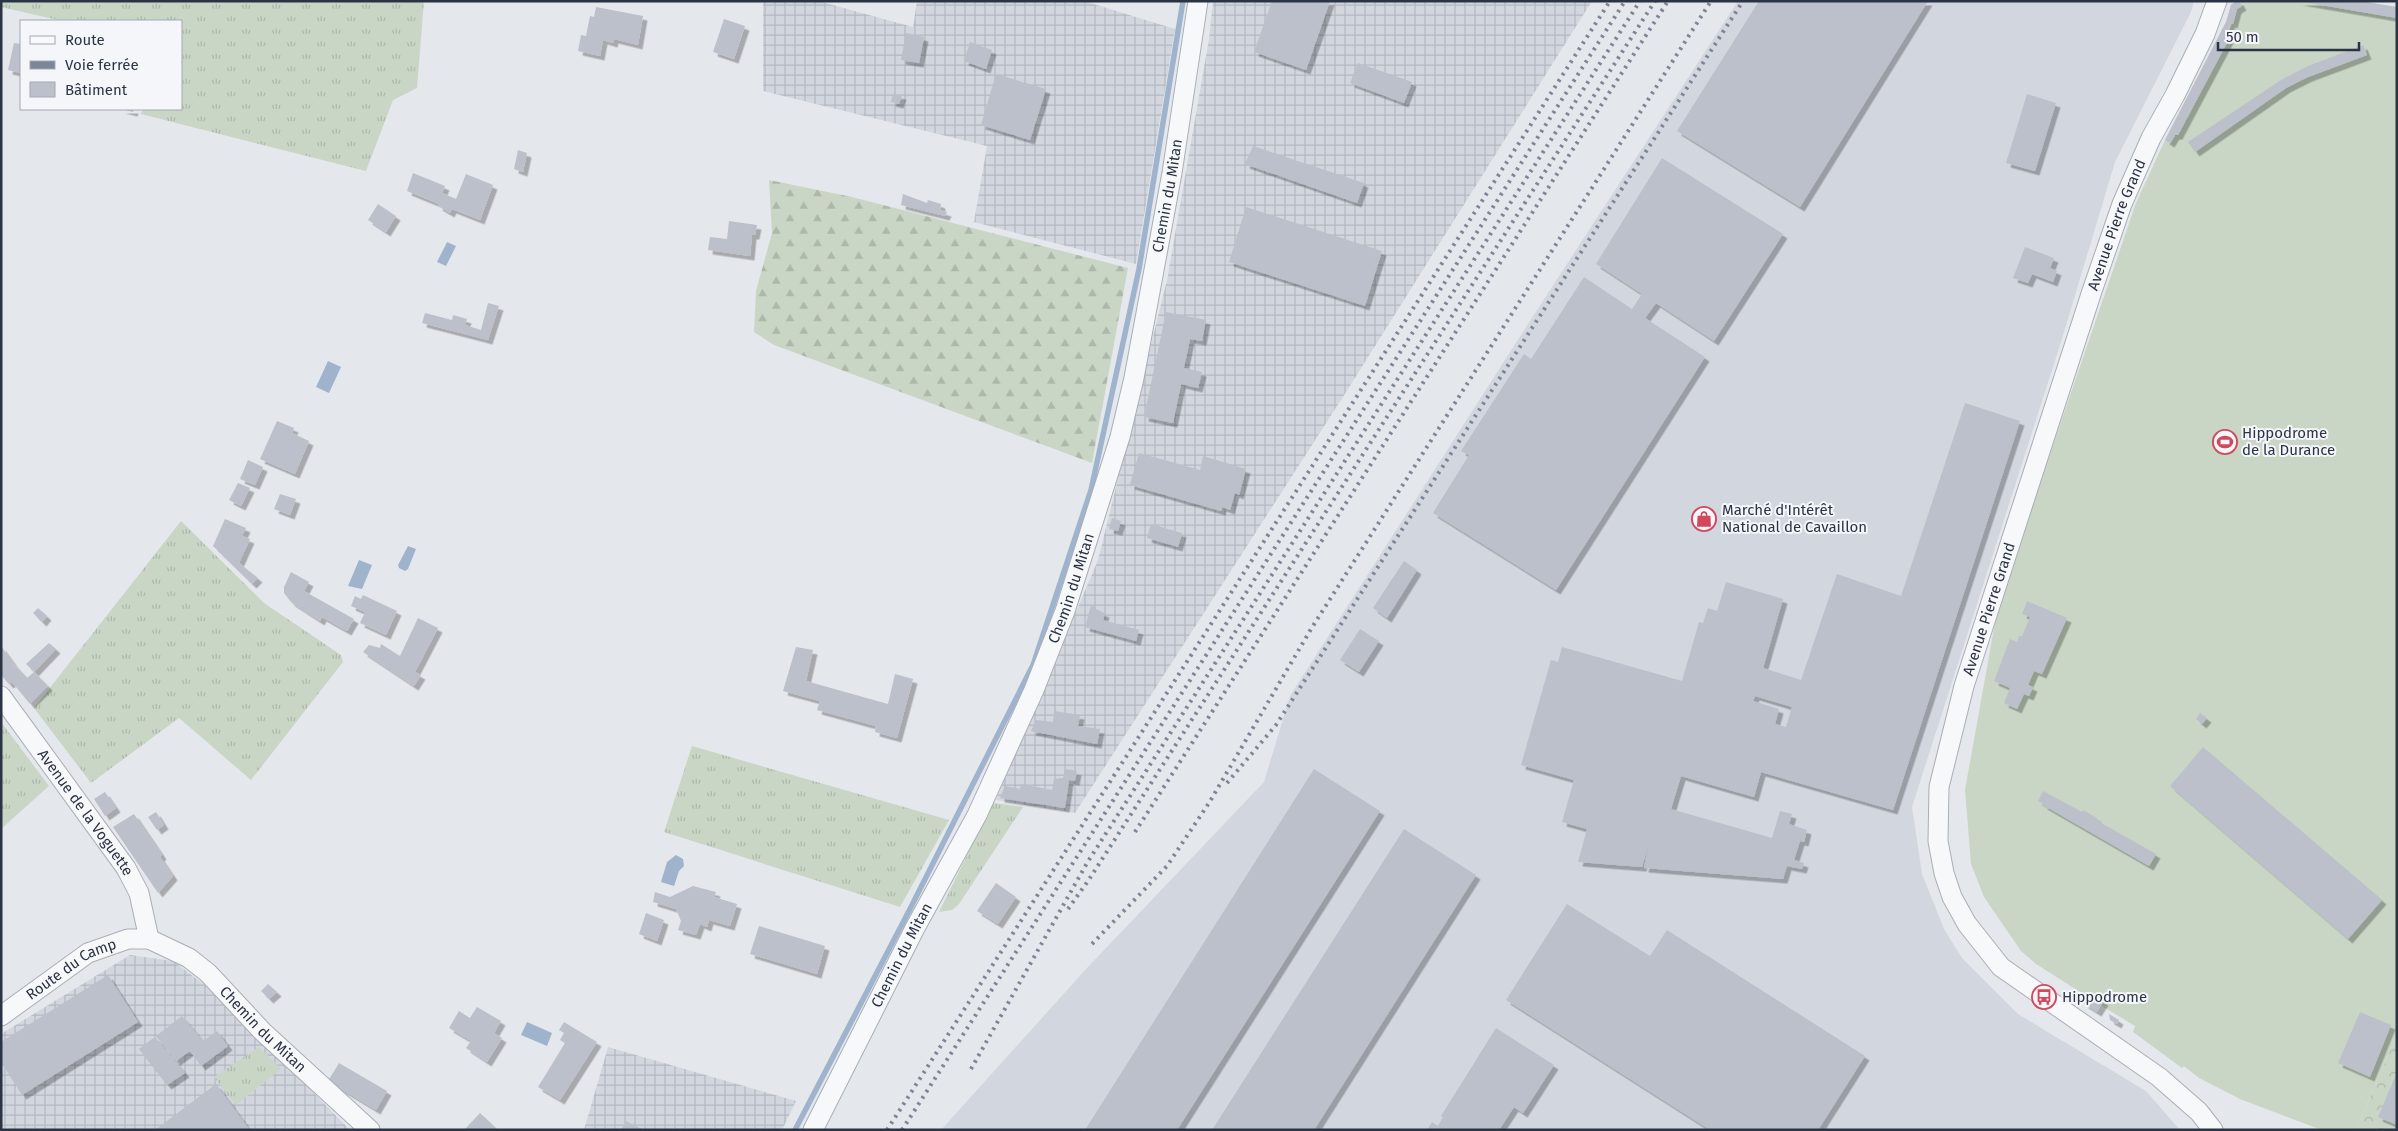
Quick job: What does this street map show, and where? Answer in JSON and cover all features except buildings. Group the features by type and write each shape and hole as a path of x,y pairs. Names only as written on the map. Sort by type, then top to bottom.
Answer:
{"street":[{"name":"Chemin du Mitan","path":"813,1130 915,928 977,816 1034,690 1065,611 1120,437 1134,378 1172,174 1198,1"},
{"name":"Avenue Pierre Grand","path":"2212,1130 2199,1112 2160,1077 2001,967 1972,931 1952,897 1944,873 1938,841 1939,788 1964,686 2092,291 2126,195 2151,138 2205,34 2217,1"},
{"name":"Avenue de la Voguette","path":"1,696 126,868 139,893 149,939"},
{"name":"Route du Camp","path":"1,1016 88,953 128,939 149,939"},
{"name":"Chemin du Mitan","path":"149,939 189,958 208,972 263,1032 370,1130"}],"shaded area":[{"path":"763,1 818,1 913,27 917,1 1084,1 1175,29 1136,264 974,222 987,146 763,91"},
{"path":"1213,1 1592,1 1341,400 1075,813 996,800 1098,560 1167,280 1209,39"},
{"name":"Marché d'Intérêt National de Cavaillon","path":"1738,1 2194,1 2191,12 2115,162 2061,342 1912,807 1922,874 1944,929 1962,958 2018,1014 2146,1091 2180,1130 941,1130 1087,968 1264,782 1290,696 1526,327"},
{"path":"130,955 173,961 218,995 350,1130 1,1130 1,1034"},
{"path":"608,1047 796,1101 782,1130 584,1130"}],"green space":[{"path":"1,1 424,1 417,88 393,100 366,171 141,114 143,110 182,110 182,20 58,20 1,7"},
{"name":"Hippodrome de la Durance","path":"2236,1 2359,1 2397,7 2397,1034 2356,1130 2322,1130 2240,1099 2199,1078 2184,1066 2182,1068 2133,1032 2135,1026 2102,1006 2097,1012 2084,1004 2088,997 2036,964 2021,951 1984,897 1971,864 1965,790 1998,606 2136,203 2165,140 2226,22 2231,5"},
{"path":"769,180 852,197 1128,268 1092,463 774,345 754,332 756,291 772,233"},
{"path":"181,521 264,603 341,655 343,662 251,780 179,718 91,783 34,708"},
{"path":"1,722 49,786 1,829"},
{"path":"692,746 949,820 900,907 664,832"},
{"path":"993,803 1023,807 959,904 952,910 939,912"},
{"path":"2397,1034 2397,1130 2356,1130"},
{"path":"259,1047 281,1069 236,1105 214,1077"}],"water":[{"path":"447,242 456,246 446,266 437,262"},
{"path":"328,361 341,367 329,393 316,387"},
{"path":"408,546 416,549 408,569 405,571 399,568 398,565"},
{"path":"359,560 372,565 362,589 348,586"},
{"path":"676,855 683,859 684,866 679,871 674,886 661,882 667,862"},
{"path":"527,1022 552,1033 547,1046 521,1035"}],"waterway":[{"path":"795,1130 910,909 1033,665 1091,490 1139,269 1183,1"}],"railway":[{"path":"887,1130 1610,1"},
{"path":"902,1130 1625,1"},
{"path":"971,1069 1087,863 1640,1"},
{"path":"1068,909 1088,881 1655,1"},
{"path":"1135,832 1668,1"},
{"path":"1092,944 1167,866 1209,803 1311,629 1711,1"},
{"path":"1227,783 1276,725 1743,1"}],"place":[{"name":"Hippodrome de la Durance","path":"2225,442"},
{"name":"Marché d'Intérêt National de Cavaillon","path":"1704,519"},
{"name":"Hippodrome","path":"2044,997"}]}
